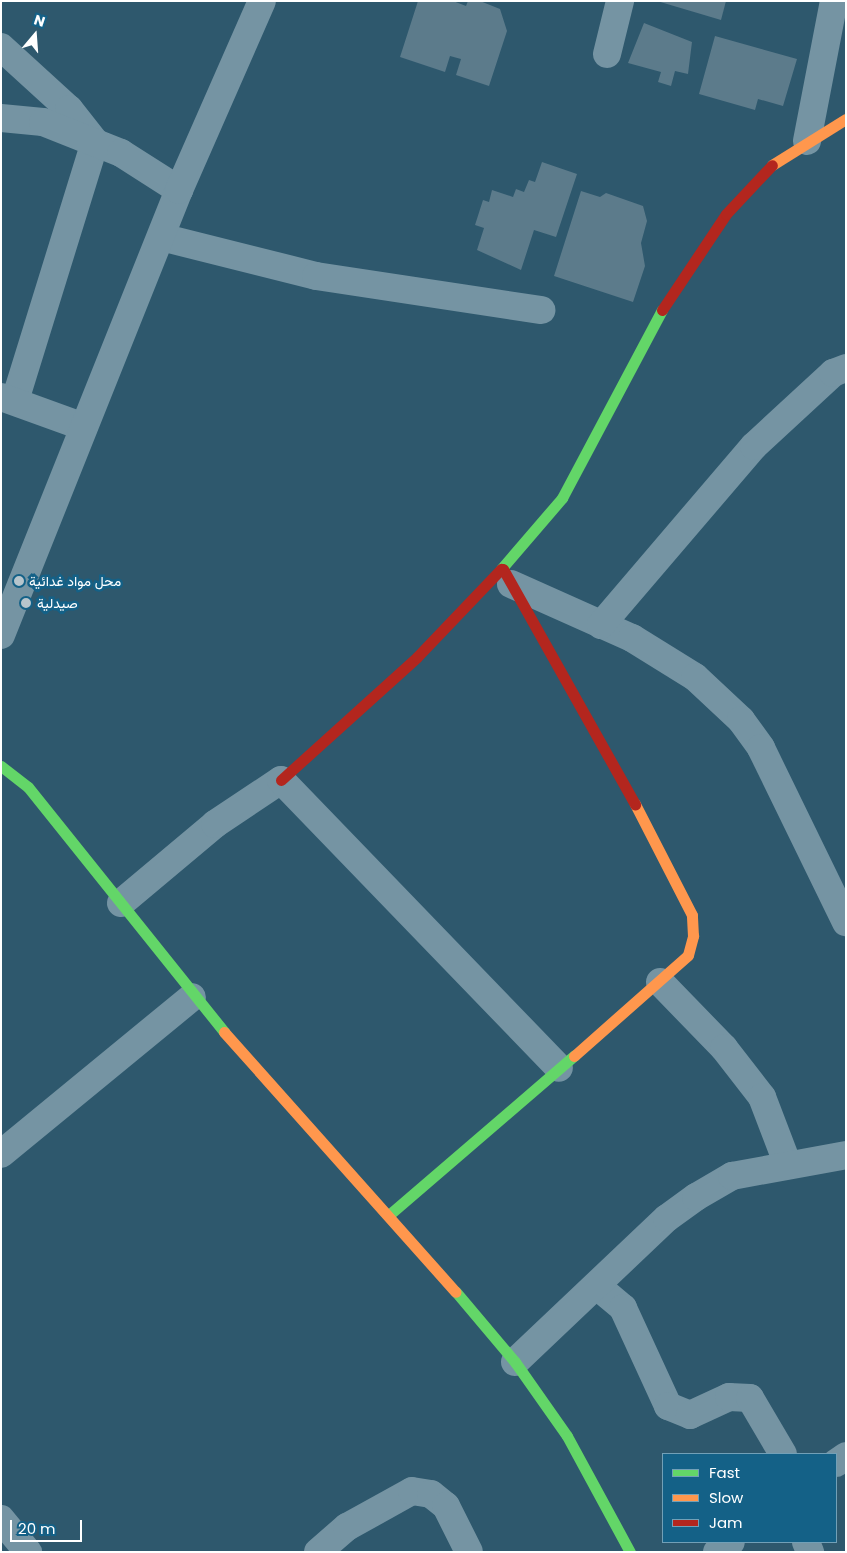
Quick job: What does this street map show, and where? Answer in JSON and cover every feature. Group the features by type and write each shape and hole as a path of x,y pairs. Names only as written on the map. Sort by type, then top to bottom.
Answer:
{"street":[{"path":"1,635 179,190 262,1"},
{"path":"608,54 620,1"},
{"path":"807,141 834,1"},
{"path":"1,47 69,109 95,142"},
{"path":"1,118 43,122 120,152 179,190"},
{"path":"121,903 215,824 281,780 507,576 562,498 608,405 694,257 755,179 807,141 846,119"},
{"path":"84,428 8,399 95,142"},
{"path":"160,237 316,276 541,310"},
{"path":"602,624 754,446 833,373 846,368"},
{"path":"507,576 602,624 695,677 741,720 761,748 846,922"},
{"path":"390,1214 660,982 688,955 692,915 667,860 507,576"},
{"path":"1,766 28,788 121,903 192,997 390,1214 515,1362 582,1460 630,1552"},
{"path":"281,780 558,1068"},
{"path":"660,982 724,1048 762,1097 788,1164"},
{"path":"1,1154 192,997"},
{"path":"515,1362 667,1218 696,1197 732,1176 788,1164 846,1155"},
{"path":"597,1286 623,1308 668,1406 690,1415 707,1411 729,1397 750,1398 782,1453"},
{"path":"318,1552 347,1527 412,1491 431,1494 446,1506 469,1552"},
{"path":"1,1519 28,1552"},
{"path":"717,1552 730,1543"}],"building":[{"path":"418,1 453,1 466,6 468,1 480,1 500,9 507,31 489,86 456,75 461,59 450,56 445,72 400,57"},
{"path":"657,1 726,1 721,20"},
{"path":"644,23 692,42 688,74 675,71 671,86 658,82 661,72 628,63"},
{"path":"715,36 797,59 783,106 758,99 755,110 699,94"},
{"path":"542,162 577,174 556,237 534,230 521,270 477,250 484,228 475,225 483,200 489,202 492,190 513,197 516,189 524,192 529,180 535,182"},
{"path":"581,191 600,197 606,193 643,206 647,221 641,243 645,266 633,302 554,276"}],"traffic: fast":[{"path":"501,569 562,498 662,310"},
{"path":"1,766 28,787 224,1032"},
{"path":"390,1214 574,1056"},
{"path":"456,1292 515,1362 567,1436 630,1552"}],"traffic: slow":[{"path":"772,165 846,119"},
{"path":"574,1056 688,955 693,936 692,915 635,804"},
{"path":"224,1032 456,1292"}],"traffic: jam":[{"path":"662,310 726,214 772,165"},
{"path":"281,780 417,657 501,569"},
{"path":"503,569 635,804"}],"place":[{"name":"محل مواد غدائية","path":"19,581"},
{"name":"صيدلية","path":"26,603"}]}
